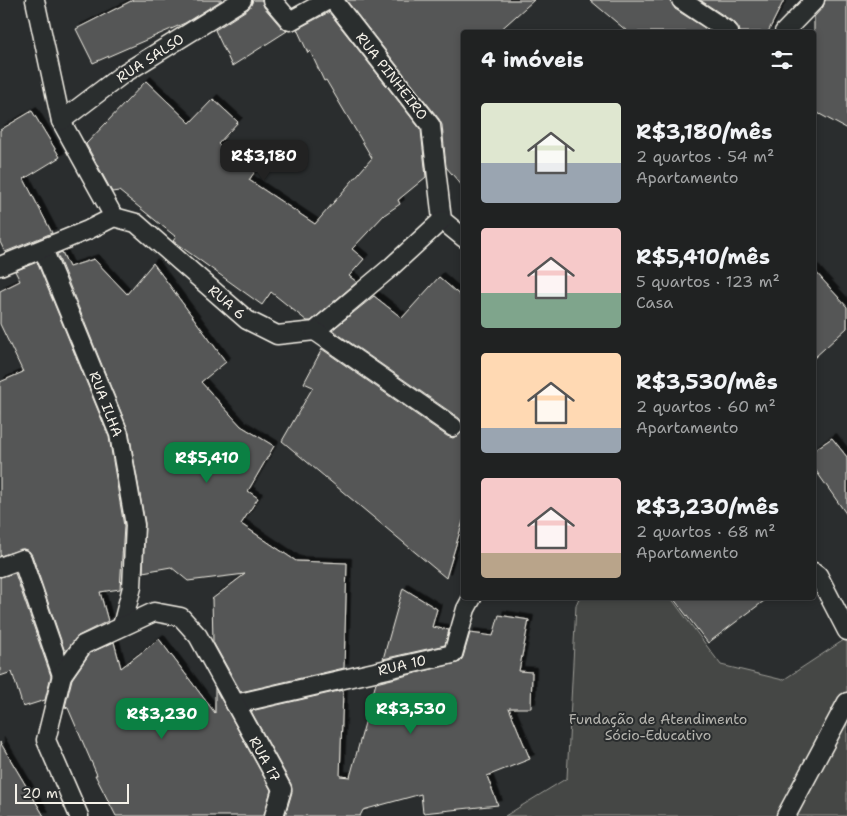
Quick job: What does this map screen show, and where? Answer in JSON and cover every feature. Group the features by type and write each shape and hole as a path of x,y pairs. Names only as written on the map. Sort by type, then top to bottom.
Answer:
{"lane":[{"path":"0,266 88,230 114,217 60,121 34,0"},
{"name":"RUA SALSO","path":"60,121 123,74 242,0"},
{"path":"272,0 290,21 328,0"},
{"name":"RUA PINHEIRO","path":"334,0 431,126 442,220"},
{"path":"681,0 727,30"},
{"path":"786,30 814,0"},
{"name":"RUA 6","path":"114,217 136,223 247,320 277,334 315,332"},
{"path":"453,427 315,332 390,268 442,220 461,236"},
{"name":"RUA ILHA","path":"43,249 119,434 135,525 132,587 122,626"},
{"path":"0,567 22,559 62,675 46,740 79,816"},
{"path":"816,574 847,631"},
{"name":"RUA 10","path":"235,704 453,654 466,609 471,600"},
{"name":"RUA 17","path":"62,675 84,645 122,626 154,612 180,617 198,636 282,789 274,816"},
{"path":"786,816 847,702"}],"green space":[{"name":"Fundação de Atendimento Sócio-Educativo","path":"578,600 672,600 721,665 783,680 847,638 847,816 505,816 567,778 576,605"}],"building":[{"path":"133,0 222,0 185,23 93,63 76,29"},
{"path":"253,0 262,0 264,7 282,28 287,31 232,66 215,30 248,9"},
{"path":"346,0 534,0 500,30 461,30 461,184 446,167 442,125"},
{"path":"590,0 670,0 675,9 708,30 626,30"},
{"path":"700,0 784,0 769,30 740,30 735,23"},
{"path":"825,0 847,0 847,129 816,112 816,30 814,30 814,17 823,7"},
{"path":"329,12 421,130 426,177 398,200 400,204 384,215 352,249 364,259 349,276 357,282 311,321 307,321 271,292 262,305 173,241 176,237 119,191 112,192 86,144 146,81 190,123 213,99 238,122 218,144 256,170 249,180 315,224 372,158 326,80 324,81 297,29"},
{"path":"32,111 60,157 24,179 52,233 5,252 0,242 0,130"},
{"path":"62,252 69,267 94,259 127,294 153,263 226,362 201,382 241,426 274,446 248,491 258,498 241,524 296,561 347,563 344,668 241,692 213,642 212,599 245,574 188,581 171,567 143,572 145,523 129,432 57,254"},
{"path":"37,262 109,437 124,526 120,589 100,592 108,621 78,636 65,652 32,555 29,551 23,549 0,556 0,382 23,372 0,324 0,291 20,281 15,271"},
{"path":"816,272 847,307 847,328 816,356"},
{"path":"439,277 461,296 461,421 332,330 374,296 402,318"},
{"path":"322,349 447,436 453,438 461,433 461,528 446,578 282,441 313,387 304,383"},
{"path":"832,438 847,457 847,515 816,471 816,449"},
{"path":"15,573 51,676 45,700 23,707 12,672 0,676 0,577"},
{"path":"403,588 437,609 432,627 449,630 445,645 383,659"},
{"path":"675,600 765,600 708,643"},
{"path":"499,615 529,620 519,671 532,672 531,708 509,708 530,759 487,776 498,805 423,813 421,794 363,810 360,816 285,816 292,792 291,784 251,711 343,690 340,776 350,777 376,683 460,662 470,633 493,636"},
{"path":"159,639 215,713 215,688 271,790 264,816 116,816 95,775 97,775 68,708 65,707 72,679 90,653 114,642 121,668"},
{"path":"0,742 44,816 0,816"}]}
